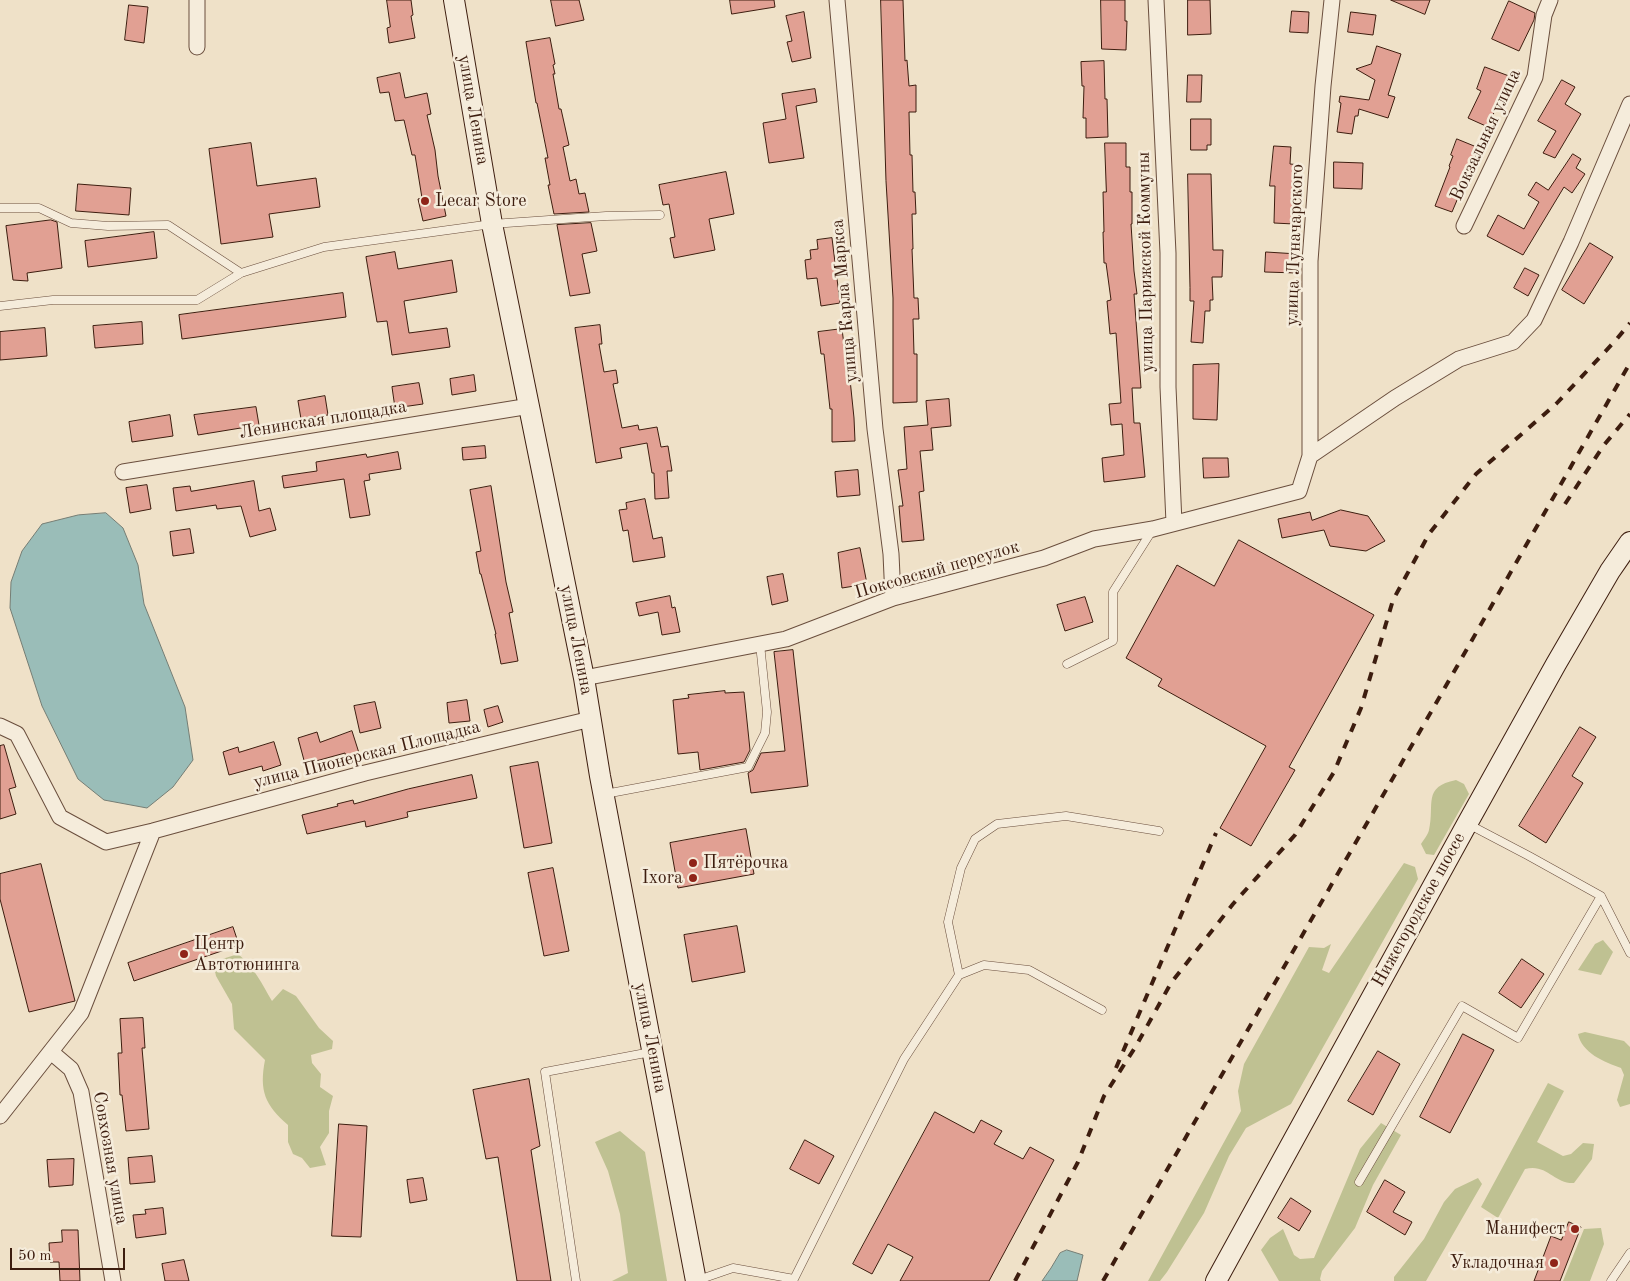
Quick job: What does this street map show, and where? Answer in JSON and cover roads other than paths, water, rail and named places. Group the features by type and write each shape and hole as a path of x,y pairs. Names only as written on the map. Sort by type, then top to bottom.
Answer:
{"main road":[{"name":"улица Ленина","path":"454,0 492,224 584,678 603,795 696,1281"},
{"name":"Нижегородское шоссе","path":"1216,1281 1466,824 1610,571 1630,542"}],"street":[{"path":"197,0 197,47"},
{"name":"улица Карла Маркса","path":"837,0 875,429 891,554 893,598"},
{"name":"улица Парижской Коммуны","path":"1156,0 1168,253 1168,387 1174,523"},
{"name":"улица Луначарского","path":"1299,491 1310,456 1310,261 1323,86 1332,0"},
{"name":"Вокзальная улица","path":"1464,226 1535,77 1544,15 1550,0"},
{"path":"1310,456 1395,398 1459,359 1513,342 1534,320 1571,242 1630,104"},
{"name":"Ленинская площадка","path":"123,472 530,406"},
{"name":"Поксовский переулок","path":"584,678 786,640 893,598 1044,558 1094,539 1153,529 1299,491"},
{"name":"улица Пионерская Площадка","path":"0,726 17,734 60,817 106,842 154,831 365,773 591,719"},
{"path":"0,1116 81,1013 154,831"},
{"name":"Совхозная улица","path":"51,1052 71,1068 81,1092 113,1281"}],"lane":[{"path":"0,208 39,208 72,223 108,226 168,225 241,273"},
{"path":"0,306 53,300 197,300 241,273 324,247 492,224 606,216 660,215"},
{"path":"1067,664 1113,641 1113,592 1153,529"},
{"path":"603,795 748,767 765,733 767,712 760,644"},
{"path":"959,975 948,922 961,868 975,839 997,824 1066,816 1160,831"},
{"path":"1466,824 1601,896 1630,953"},
{"path":"1359,1182 1462,1006 1518,1038 1601,896"},
{"path":"696,1281 733,1268 794,1279 904,1059 959,975 984,965 1029,970 1102,1010"},
{"path":"576,1281 545,1072 653,1052"},
{"path":"1611,1281 1630,1253"}],"water":[{"path":"106,513 123,528 138,565 144,604 185,707 193,760 173,787 147,808 104,800 78,779 42,706 10,608 11,582 22,551 42,524 78,515"},
{"path":"1067,1250 1083,1255 1077,1281 1042,1281 1060,1253"}],"railway":[{"path":"1015,1281 1078,1162 1104,1096 1136,1046 1171,983 1233,904 1295,835 1334,772 1361,708 1393,600 1429,534 1476,474 1556,404 1630,323"},
{"path":"1103,1281 1630,363"},
{"path":"1565,504 1604,445 1630,414"},
{"path":"1116,1068 1216,833"}],"place":[{"name":"Lecar Store","path":"425,201"},
{"name":"Пятёрочка","path":"693,863"},
{"name":"Ixora","path":"693,878"},
{"name":"Центр Автотюнинга","path":"184,954"},
{"name":"Манифест","path":"1575,1229"},
{"name":"Укладочная","path":"1554,1263"}]}
